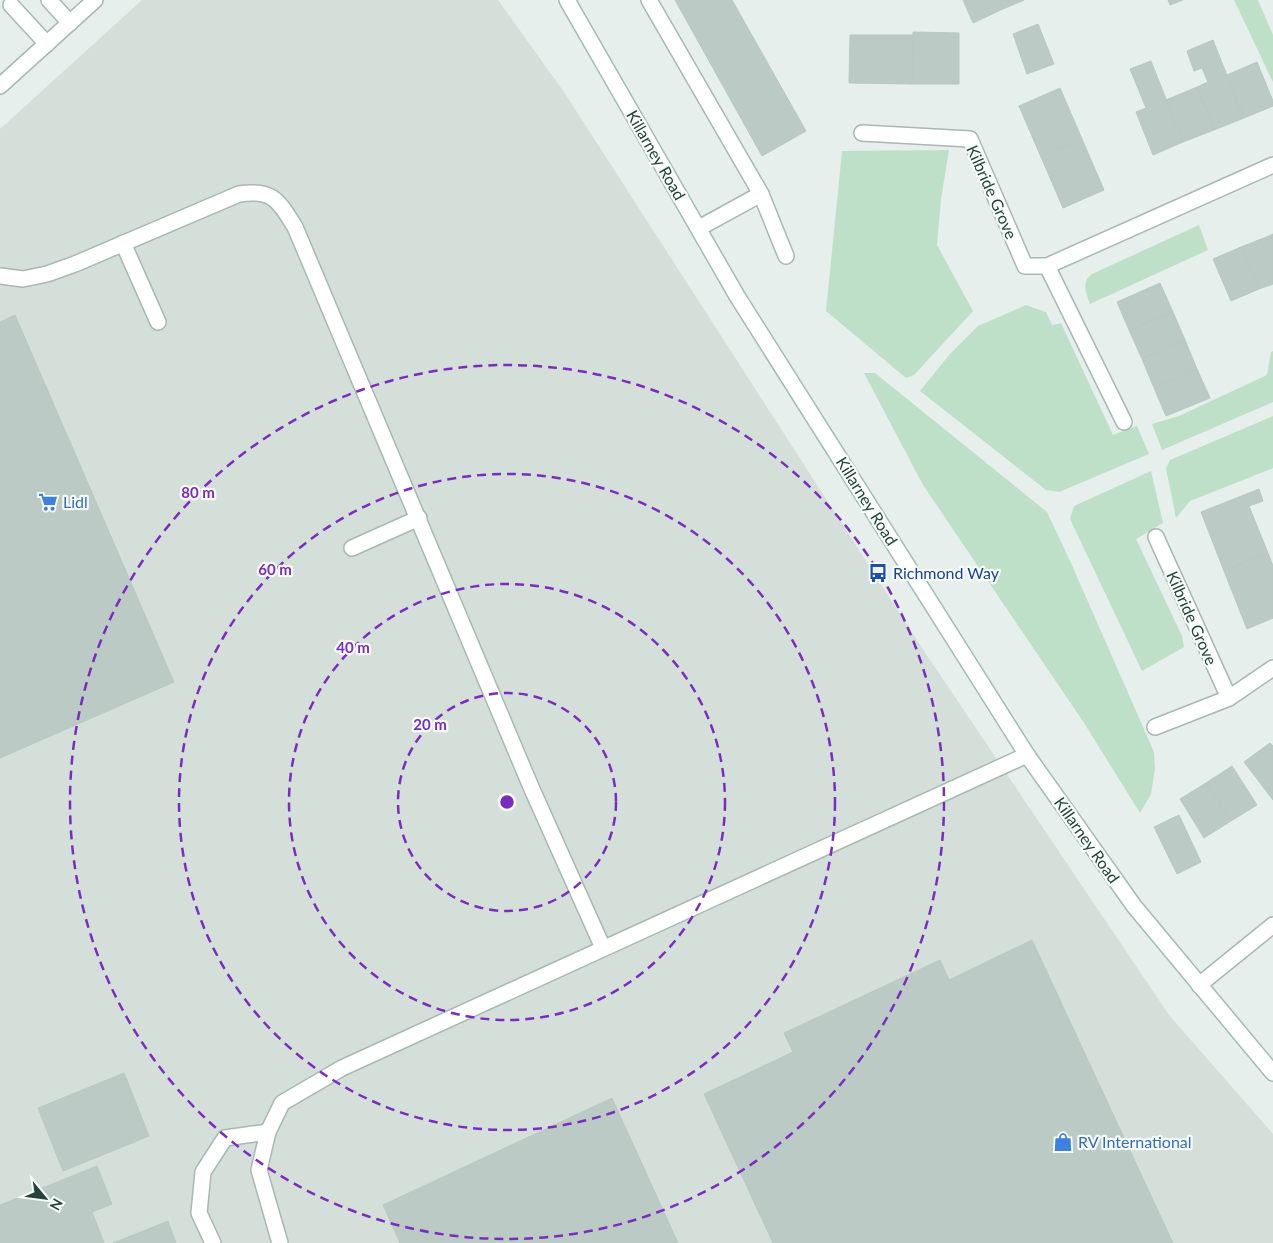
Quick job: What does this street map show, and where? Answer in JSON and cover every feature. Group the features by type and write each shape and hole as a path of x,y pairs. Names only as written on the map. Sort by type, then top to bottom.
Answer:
{"street":[{"path":"49,0 70,23"},
{"path":"0,86 95,0"},
{"name":"Killarney Road","path":"567,0 742,304 1027,755 1134,906 1273,1073"},
{"path":"649,0 761,194 786,256"},
{"path":"11,5 47,44"},
{"name":"Kilbride Grove","path":"862,133 970,139 1025,266 1047,266"},
{"path":"1124,422 1047,266 1273,165"},
{"path":"0,276 23,279 47,274 123,244 238,194 257,191 271,196 283,207 295,228 531,787 603,948"},
{"path":"699,228 761,194"},
{"path":"123,244 158,322"},
{"path":"352,548 419,518"},
{"name":"Kilbride Grove","path":"1156,537 1229,698"},
{"path":"1155,727 1229,698 1273,668"},
{"path":"280,1243 258,1170 268,1132 282,1103 342,1068 1027,755"},
{"path":"1199,985 1273,925"},
{"path":"213,1243 199,1212 203,1172 225,1138 268,1132"}],"shaded area":[{"path":"142,0 498,0 564,92 926,654 1169,1015 1273,1134 1273,1243 0,1243 0,129"}],"green space":[{"path":"1234,0 1258,0 1273,35 1273,82"},
{"path":"949,150 941,199 937,245 973,311 914,375 906,378 826,311 842,151"},
{"path":"1199,225 1208,250 1090,304 1085,284 1092,274"},
{"path":"1026,305 1046,312 1052,325 1061,323 1113,435 1137,426 1149,454 1059,492 1046,490 920,391 949,355 978,326"},
{"path":"1273,351 1273,402 1162,450 1152,424 1179,416 1267,375 1271,352"},
{"path":"864,373 875,373 1047,512 1154,752 1155,769 1151,794 1140,813 1084,723 923,485"},
{"path":"1273,416 1273,468 1190,501 1176,518 1166,468 1170,460"},
{"path":"1151,471 1163,523 1136,539 1182,636 1184,647 1142,671 1070,519 1074,506"}],"building":[{"path":"675,0 732,0 806,131 762,156"},
{"path":"963,0 999,0 1003,9 973,23"},
{"path":"999,0 1024,0 1003,9"},
{"path":"1168,0 1183,0 1170,5"},
{"path":"1038,24 1054,64 1027,74 1013,34"},
{"path":"913,32 959,33 959,84 912,84"},
{"path":"850,35 913,35 912,84 849,83"},
{"path":"1213,40 1244,118 1214,130 1197,87 1208,82 1202,68 1194,71 1187,51"},
{"path":"1151,61 1183,142 1153,155 1136,112 1146,108 1130,69"},
{"path":"1257,62 1273,101 1273,106 1244,118 1227,75"},
{"path":"1197,87 1214,130 1183,142 1166,100"},
{"path":"1060,88 1082,139 1041,157 1019,106"},
{"path":"1082,139 1104,190 1063,208 1041,157"},
{"path":"1273,234 1273,246 1269,236"},
{"path":"1269,236 1273,246 1273,284 1259,289 1241,247"},
{"path":"1241,247 1259,289 1231,301 1213,259"},
{"path":"1160,283 1173,312 1129,330 1117,302"},
{"path":"1173,312 1185,340 1142,359 1129,330"},
{"name":"Lidl","path":"15,315 174,682 0,758 0,322"},
{"path":"1185,340 1197,369 1154,388 1142,359"},
{"path":"1197,369 1210,398 1166,416 1154,388"},
{"path":"1259,489 1263,501 1249,506 1268,553 1224,571 1201,512"},
{"path":"1268,553 1273,566 1273,618 1247,629 1224,571"},
{"path":"1270,743 1273,746 1273,800 1244,762"},
{"path":"1232,766 1257,805 1231,821 1206,783"},
{"path":"1206,783 1231,821 1204,838 1180,799"},
{"path":"1179,815 1201,862 1177,874 1154,827"},
{"path":"1032,940 1173,1243 773,1243 704,1094 793,1052 784,1033 940,960 949,980"},
{"path":"124,1073 149,1136 63,1171 38,1108"},
{"path":"612,1098 678,1243 400,1243 383,1205"},
{"path":"97,1166 112,1204 92,1212 104,1243 0,1243 0,1205"},
{"path":"168,1221 176,1243 113,1243"}],"place":[{"name":"Lidl","path":"48,502"},
{"name":"Richmond Way","path":"878,573"},
{"name":"RV International","path":"1063,1142"}]}
